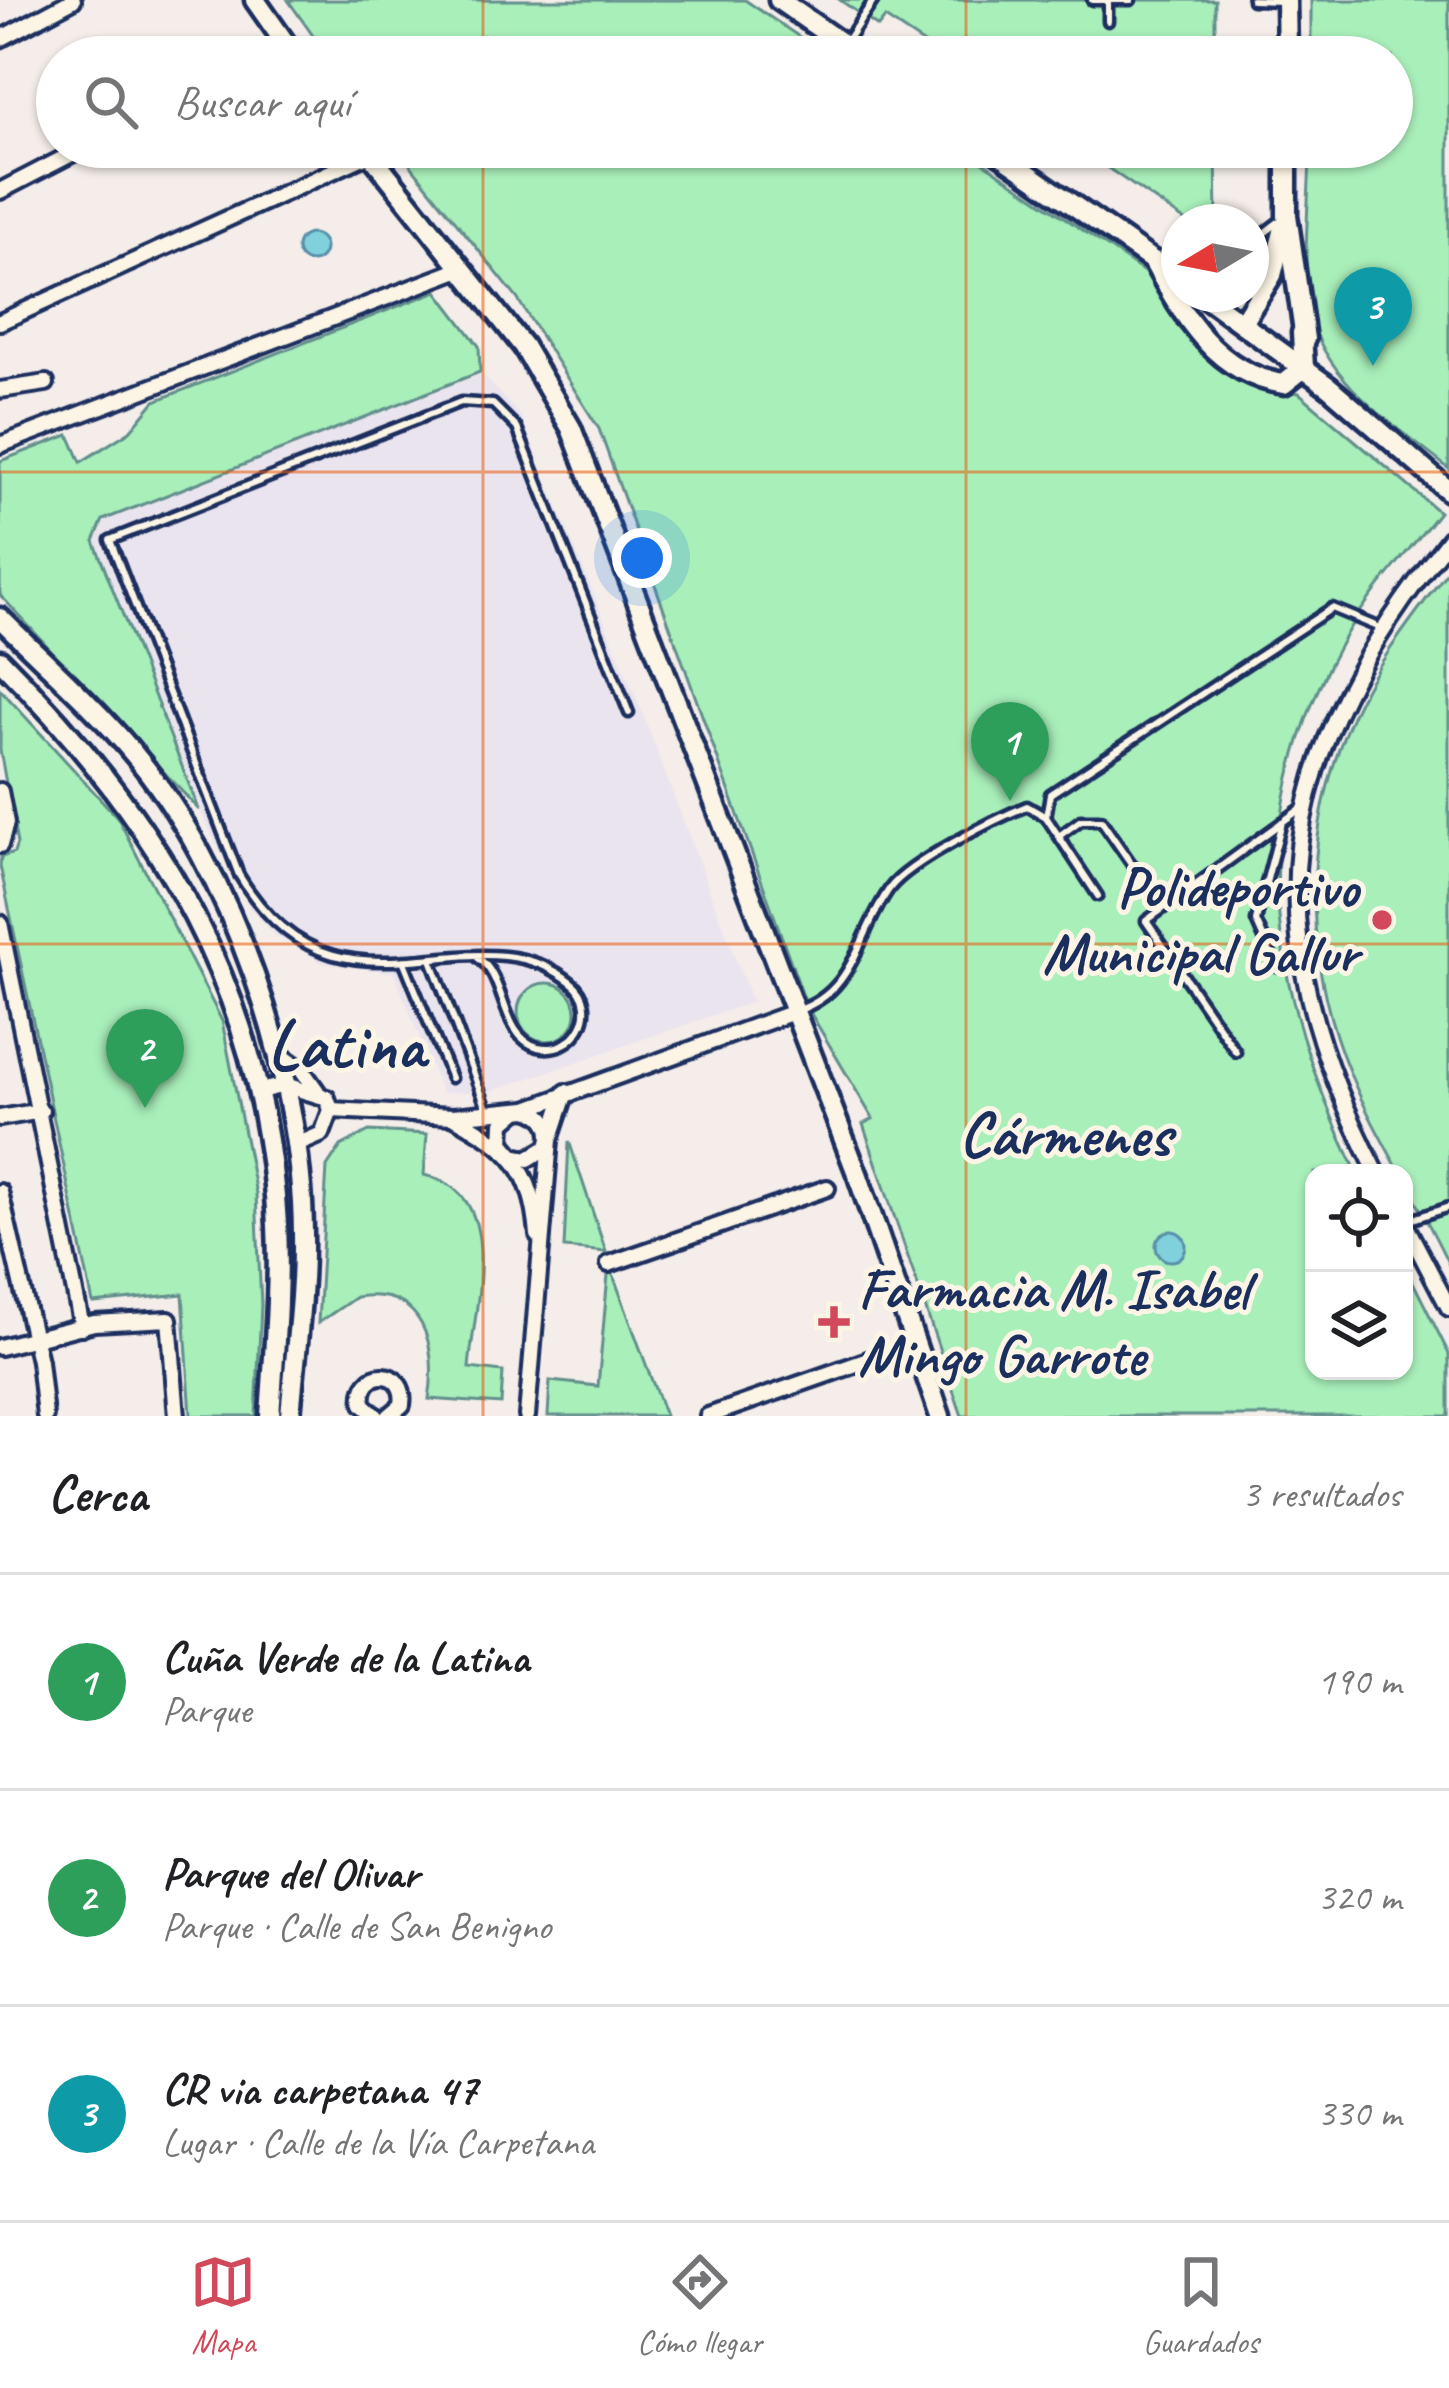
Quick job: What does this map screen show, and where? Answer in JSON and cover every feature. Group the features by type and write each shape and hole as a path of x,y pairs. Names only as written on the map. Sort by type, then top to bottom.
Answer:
{"street":[{"path":"0,39 73,0"},
{"path":"255,0 280,36"},
{"path":"779,0 831,36"},
{"path":"1286,0 1287,36"},
{"path":"0,191 44,168"},
{"path":"0,322 331,168"},
{"path":"381,168 523,346 571,428 794,1012 940,1416"},
{"path":"1020,168 1161,267"},
{"path":"1287,168 1287,215 1304,368"},
{"path":"1242,323 1272,275 1287,215"},
{"path":"1153,261 1184,318 1223,359 1263,381 1283,384 1304,368"},
{"path":"0,445 461,269"},
{"path":"1226,312 1329,387 1449,490"},
{"path":"1302,333 1329,387"},
{"path":"0,390 46,383"},
{"path":"1373,1164 1324,1057 1303,981 1296,876 1303,807 1339,702 1383,629 1449,539"},
{"path":"0,617 131,750 196,847 234,929 277,1053 297,1145 303,1230 290,1416"},
{"path":"0,660 136,818 189,900 228,985 260,1091 278,1240 270,1416"},
{"path":"0,791 6,823 0,845"},
{"path":"0,923 82,1327"},
{"path":"331,1110 453,1116 523,1109 794,1012"},
{"path":"277,1053 302,1070 331,1110"},
{"path":"260,1091 285,1085 317,1091"},
{"path":"260,1091 271,1101 281,1144 297,1145 322,1134 331,1110"},
{"path":"453,1116 520,1159 536,1157 550,1139 566,1092"},
{"path":"523,1109 548,1123 550,1139 527,1416"},
{"path":"523,1109 500,1133 534,1194 541,1257"},
{"path":"0,1118 41,1111"},
{"path":"609,1264 827,1188"},
{"path":"0,1192 45,1416"},
{"path":"1413,1239 1449,1308"},
{"path":"0,1347 82,1327 169,1319 177,1416"},
{"path":"708,1416 888,1353"},
{"path":"370,1414 361,1397 365,1384 376,1376 390,1376 401,1384 404,1398 389,1416"}],"lane":[{"path":"850,36 874,0"},
{"path":"1092,0 1131,0"},
{"path":"1108,21 1112,0"},
{"path":"1252,0 1286,0"},
{"path":"1269,229 1287,215"},
{"path":"478,958 488,968 520,1036 530,1044 555,1048 578,1035 586,1011 569,980 537,964 478,958 376,963 323,952 295,938 257,904 239,875 110,540 461,402 493,404 517,428 629,713"},
{"path":"1046,817 1050,794 1332,608 1383,629"},
{"path":"794,1012 838,989 892,885 986,823 1027,806 1046,817 1098,896"},
{"path":"1236,1052 1146,921 1303,807"},
{"path":"1059,836 1082,820 1101,820 1148,888"},
{"path":"1276,966 1256,921 1282,822"},
{"path":"431,958 486,1094 488,1112"},
{"path":"404,962 451,1078"},
{"path":"1413,1219 1449,1207"}],"shaded area":[{"path":"480,372 520,415 638,702 752,1002 491,1091 442,1093 394,973 322,963 276,936 249,907 199,810 93,535 103,520"}],"green space":[{"path":"288,0 745,0 798,36 313,36"},
{"path":"840,0 1215,0 1215,36 912,36 885,18 878,27"},
{"path":"1311,0 1449,0 1449,469 1347,382 1318,338 1307,294 1309,168 1413,168 1413,36 1311,36"},
{"path":"413,168 992,168 1147,274 1161,298 1161,312 1170,312 1179,328 1250,385 1299,393 1439,512 1359,614 1314,699 1291,767 1279,835 1278,901 1286,968 1302,1035 1353,1164 1305,1164 1305,1380 1413,1380 1413,1282 1449,1354 1449,1416 962,1416 863,1124 873,1119 807,1007 599,429 517,298"},
{"path":"1108,168 1216,168 1217,204 1161,204"},
{"path":"437,291 479,346 480,372 103,520 94,541 199,810 0,595 0,461 69,435 81,462 130,431 155,401"},
{"name":"Polideportivo Municipal Gallur","path":"1449,569 1449,1265 1413,1196 1413,1164 1396,1164 1349,1071 1334,1028 1316,938 1314,892 1324,801 1353,714 1385,657"},
{"path":"0,689 118,818 222,1021 256,1194 261,1305 256,1416 191,1416 183,1294 93,1303 0,866 1,857 14,853 17,844 0,750"},
{"path":"547,983 567,992 576,1012 567,1032 547,1041 527,1032 518,1012 527,992"},
{"path":"369,1131 427,1134 424,1175 451,1186 468,1204 480,1255 469,1368 503,1372 501,1404 429,1399 428,1341 411,1310 397,1301 356,1297 318,1323 327,1167 341,1146"},
{"path":"569,1141 606,1252 564,1248"},
{"path":"609,1264 665,1416 548,1416 550,1381 598,1386"}],"water":[{"path":"311,234 321,238 325,248 321,258 311,262 301,258 297,248 301,238"},
{"path":"1171,1231 1182,1235 1186,1246 1182,1257 1171,1261 1160,1257 1156,1246 1160,1235"}],"place":[{"name":"CR via carpetana 47","path":"1373,366"},
{"name":"Cuña Verde de la Latina","path":"1010,801"},
{"name":"Polideportivo Municipal Gallur","path":"1382,920"},
{"name":"Parque del Olivar","path":"145,1108"},
{"name":"Farmacia M. Isabel Mingo Garrote","path":"834,1322"}],"district":[{"name":"Latina","path":"346,1045"},
{"name":"Cármenes","path":"1065,1134"}]}
